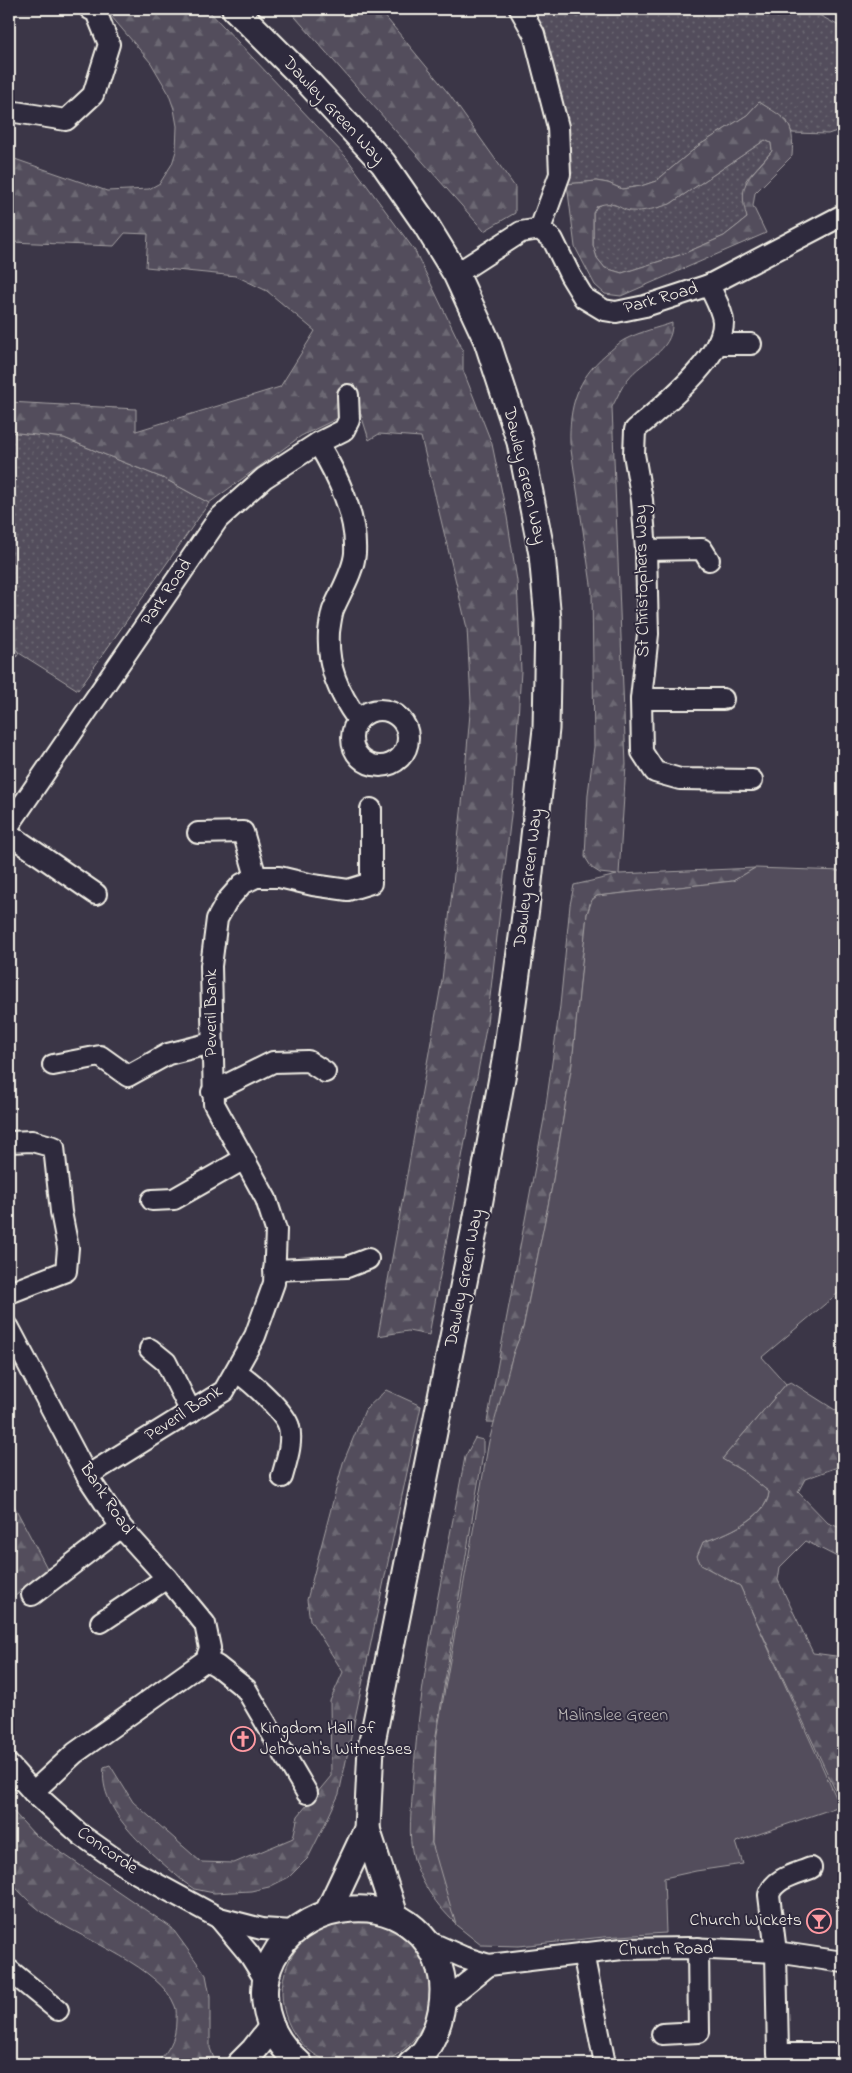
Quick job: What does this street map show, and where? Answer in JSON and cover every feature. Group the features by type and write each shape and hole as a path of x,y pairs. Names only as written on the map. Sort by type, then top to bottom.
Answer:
{"main road":[{"name":"Dawley Green Way","path":"235,9 308,82 383,163 426,225 456,274 487,341 520,442 527,469 542,554 548,620 546,729 526,908 505,1061 474,1232 371,1747 367,1829 395,1915"},
{"name":"Dawley Green Way","path":"328,1912 367,1829"},
{"path":"300,2064 282,2044 272,2027 267,2010 266,1982 276,1952 285,1938 309,1920 328,1912 364,1908 395,1915 410,1924 426,1941 434,1954 441,1974 442,2003 436,2028 414,2063"},
{"path":"240,2064 272,2027"}],"street":[{"path":"9,112 66,120 93,95 109,44 96,12 90,9"},
{"path":"456,274 521,232 540,229 560,174 558,127 534,34 520,9"},
{"name":"Park Road","path":"540,229 553,240 570,276 584,298 604,310 616,312 645,306 709,284 843,214"},
{"name":"St Christophers Way","path":"709,284 723,319 721,337 712,353 676,393 635,430 634,454 642,500 646,550 648,634 641,699 642,752 655,772 680,779 752,780"},
{"path":"717,344 751,344"},
{"name":"Park Road","path":"9,825 218,518 264,478 347,426 349,420 348,395"},
{"path":"318,443 345,497 354,535 355,555 332,612 328,650 333,676 345,702 358,720"},
{"path":"646,550 702,549 709,560"},
{"path":"641,699 722,699"},
{"path":"375,710 385,710 394,713 402,719 407,728 409,738 402,756 378,773 362,760 352,744 354,727 358,720 366,713 375,710"},
{"path":"198,833 243,832 256,877 279,877 313,885 348,890 371,883 371,809"},
{"path":"9,834 96,894"},
{"name":"Peveril Bank","path":"87,1476 224,1391 255,1336 274,1283 276,1230 266,1199 214,1104 212,1092 211,966 217,919 227,901 242,884 256,877"},
{"path":"53,1066 100,1056 128,1076 168,1054 212,1043"},
{"path":"212,1092 273,1062 308,1061 325,1072"},
{"path":"9,1142 32,1140 54,1147 60,1212 68,1248 66,1271 9,1293"},
{"path":"152,1200 174,1199 244,1159"},
{"path":"274,1270 347,1267 368,1259"},
{"name":"Bank Road","path":"9,1328 87,1476 122,1527 205,1624 210,1648 206,1660"},
{"path":"150,1349 166,1362 191,1412"},
{"path":"236,1372 260,1390 287,1421 290,1429 288,1451 282,1477"},
{"path":"32,1595 122,1527"},
{"path":"101,1622 167,1578"},
{"path":"33,1792 75,1753 206,1660 217,1666 246,1690 306,1792"},
{"name":"Concorde","path":"9,1765 33,1792 81,1835 131,1870 219,1918 262,1928 293,1931"},
{"path":"811,1868 780,1880 771,1888 769,1894 776,1952 778,2054 843,2054"},
{"name":"Concorde","path":"219,1918 249,1954 266,1982"},
{"name":"Church Road","path":"426,1941 463,1957 489,1965 622,1949 698,1948 776,1952 843,1962"},
{"path":"662,2034 699,2032 698,1948"},
{"path":"582,1954 605,2064"},
{"path":"442,2003 489,1965"},
{"path":"9,1970 58,2010"}],"green space":[{"path":"105,9 207,9 346,157 415,251 463,350 463,370 492,444 507,517 517,581 521,671 513,798 487,1023 429,1335 408,1331 378,1336 442,980 463,795 471,702 467,628 421,437 379,434 369,440 359,408 301,436 209,503 165,479 64,438 9,432 9,402 136,409 136,431 280,387 315,331 267,291 236,276 146,267 148,234 125,233 114,246 10,242 9,277 9,157 107,191 149,189 160,183 172,164 176,151 177,126 168,92 151,63"},
{"path":"288,9 379,9 449,94 515,187 515,213 484,231"},
{"path":"532,9 808,9 843,28 843,129 828,134 792,133 787,121 759,102 747,115 698,146 656,181 622,189 608,183 596,181 567,184 551,68"},
{"path":"759,102 787,122 792,135 792,156 755,193 753,206 766,233 621,296 605,294 595,285 575,247 567,184 596,181 608,183 622,189 656,181 698,146 747,115","holes":["765,140 771,143 772,151 752,174 745,187 743,195 747,218 724,236 683,254 622,273 605,268 597,258 593,245 593,213 597,206 613,204 627,210 636,211 670,204"]},
{"path":"765,140 771,143 772,151 746,180 747,218 724,236 683,254 622,273 605,268 597,258 593,245 593,213 597,206 606,203 629,211 670,204"},
{"path":"672,323 668,341 656,355 628,379 612,407 626,765 619,874 755,868 733,881 597,896 591,900 587,914 572,1064 552,1186 523,1328 509,1367 624,1425 487,1422 544,1119 560,1006 570,905 574,885 617,875 600,873 592,868 585,857 588,794 594,747 592,591 570,443 573,405 588,373 606,354 630,337"},
{"path":"9,432 64,438 165,479 209,503 78,690 19,653 9,641"},
{"path":"9,641 19,653 9,668"},
{"name":"Malinslee Green","path":"755,868 843,871 843,1289 762,1357 786,1384 722,1459 744,1472 769,1492 761,1510 733,1530 703,1542 697,1556 701,1565 740,1586 840,1806 736,1842 743,1864 664,1878 666,1933 519,1946 481,1945 456,1925 432,1843 436,1739 489,1441 513,1354 523,1328 552,1186 572,1064 587,914 592,900 597,896 733,881"},
{"path":"791,1382 843,1415 843,1465 805,1479 798,1492 828,1523 843,1529 843,1560 806,1541 780,1567 778,1580 813,1653 843,1657 843,1807 740,1586 701,1565 697,1556 703,1542 744,1524 761,1510 767,1501 769,1492 744,1472 722,1459 786,1384"},
{"path":"386,1390 421,1406 339,1794 308,1858 289,1877 269,1887 251,1891 214,1893 194,1889 144,1846 118,1816 109,1801 104,1784 104,1767 110,1765 133,1802 201,1862 234,1863 293,1838 298,1816 331,1776 330,1701 343,1672 310,1620 307,1600 343,1463 365,1410"},
{"path":"475,1438 483,1440 483,1454 436,1735 431,1824 432,1843 469,1935 443,1911 429,1892 414,1859 410,1831 416,1743 427,1661 465,1457"},
{"path":"9,1496 48,1570 9,1601"},
{"path":"9,1807 34,1834 172,1928 206,1975 210,1996 210,2048 216,2064 155,2064 164,2055 173,2040 176,2028 175,2006 167,1992 139,1967 45,1914 9,1880"},
{"path":"356,1919 371,1920 384,1924 409,1940 425,1965 429,1978 429,2008 425,2021 409,2046 384,2062 371,2066 356,2067 341,2066 328,2062 303,2046 287,2021 283,2008 282,1993 283,1978 287,1965 303,1940 328,1924 341,1920"}],"place":[{"name":"Kingdom Hall of Jehovah's Witnesses","path":"243,1739"},
{"name":"Church Wickets","path":"819,1921"}]}
